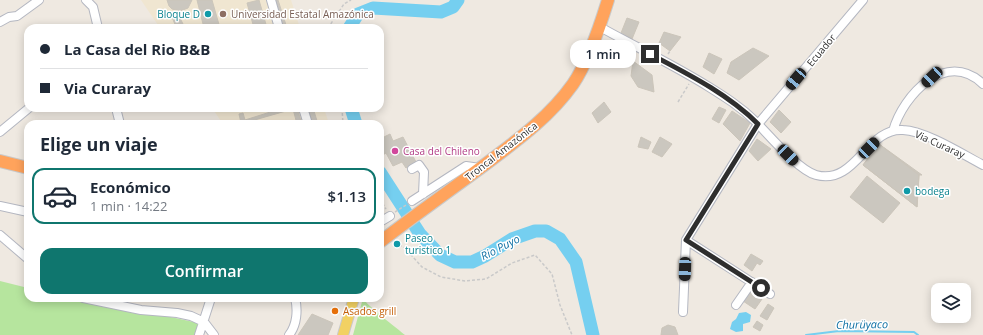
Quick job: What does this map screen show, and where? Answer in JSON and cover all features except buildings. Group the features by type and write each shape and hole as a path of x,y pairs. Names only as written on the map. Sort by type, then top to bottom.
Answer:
{"highway":[{"name":"Troncal Amazónica","path":"384,239 527,133 555,106 580,73 600,27 608,0"},
{"path":"0,161 24,167"}],"main road":[{"path":"343,335 353,302"}],"street":[{"path":"0,22 9,17 17,16 39,0"},
{"path":"86,0 92,6 97,24"},
{"path":"271,0 278,24"},
{"name":"Ecuador","path":"683,312 686,240 758,124 863,0"},
{"path":"600,27 692,77 735,104 758,124 799,165 815,175 826,177 848,169 879,138 893,131 897,118 912,96 932,77 953,71 967,74 983,84"},
{"path":"0,132 24,112"},
{"name":"Via Curaray","path":"893,131 902,129 915,132 947,145 983,165"},
{"path":"412,169 419,165 424,172 423,194"},
{"path":"412,201 466,166 480,168"},
{"path":"0,206 24,211"},
{"path":"384,220 390,216"},
{"path":"0,235 24,256"},
{"path":"686,240 770,294"},
{"path":"736,305 752,282"},
{"path":"102,302 141,310 177,313 191,316 204,322 214,335"},
{"path":"199,335 209,302"},
{"path":"289,335 292,332 296,316 296,302"}],"path":[{"path":"331,24 344,4 351,0"},
{"path":"678,102 692,77"},
{"path":"384,206 390,216 412,201"},
{"path":"397,244 405,248 422,267 440,277 465,281 486,279 512,264 535,255 552,274 560,305 572,335"}],"shaded area":[{"name":"Universidad Estatal Amazónica","path":"141,0 291,0 299,24 157,24"},
{"path":"215,112 325,112 328,120 220,120"}],"green space":[{"path":"0,281 24,287 24,302 101,302 203,324 194,335 0,335"},
{"path":"362,302 366,302 405,335 353,335"}],"water":[{"path":"746,312 751,315 750,322 743,324 743,331 736,332 730,329 732,322 736,319 739,313"}],"waterway":[{"name":"Rio Puyo","path":"352,24 358,14 373,8 441,12 453,7 458,0"},
{"name":"Rio Puyo","path":"352,112 355,120"},
{"name":"Rio Puyo","path":"384,178 420,234 440,255 455,262 472,262 485,256 512,239 535,231 546,231 560,239 576,262 593,335"},
{"name":"Churüyaco","path":"806,335 839,331 914,332 918,335"}],"place":[{"name":"Bloque D","path":"208,14"},
{"name":"Universidad Estatal Amazónica","path":"223,14"},
{"name":"Casa del Chileno","path":"395,151"},
{"name":"bodega","path":"907,191"},
{"name":"Paseo turistico 1","path":"397,244"},
{"name":"Asados grill","path":"335,311"}],"route":[{"path":"650,54 689,74 735,104 758,124 686,240 761,288"}]}
